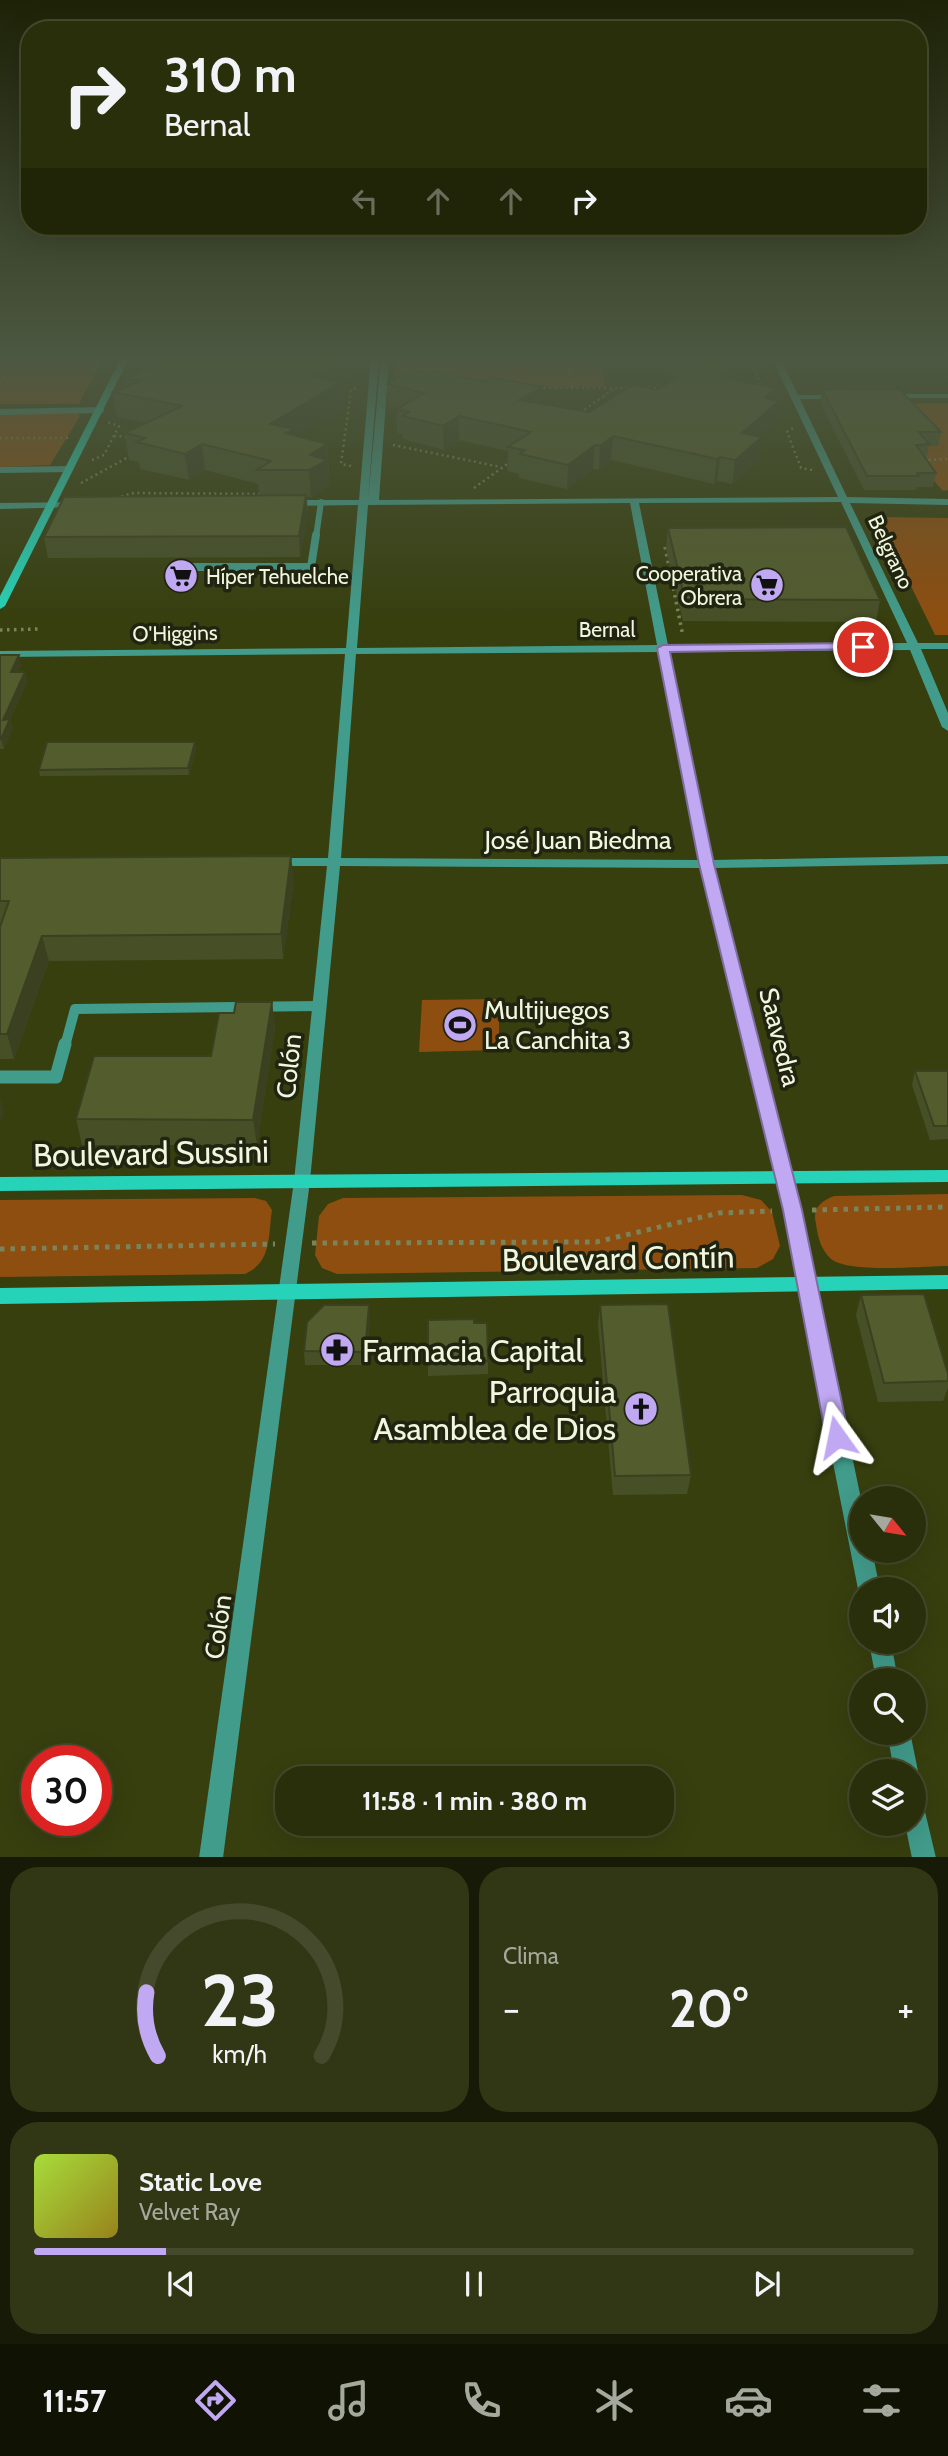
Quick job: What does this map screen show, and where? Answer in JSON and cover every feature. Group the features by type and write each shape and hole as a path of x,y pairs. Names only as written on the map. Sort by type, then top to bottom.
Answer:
{"main road":[{"path":"0,606 83,445"},
{"path":"302,1181 948,1176"},
{"name":"Boulevard Sussini","path":"0,1184 302,1181"},
{"name":"Boulevard Contín","path":"288,1294 948,1282"},
{"path":"0,1296 288,1294"}],"street":[{"name":"Colón","path":"368,502 365,470 371,445"},
{"name":"Colón","path":"211,1857 302,1181 334,862 350,650 368,502 379,445"},
{"name":"Belgrano","path":"817,445 914,646 948,727"},
{"path":"0,506 55,500 99,504"},
{"path":"283,503 456,500 948,502"},
{"name":"Saavedra","path":"634,500 706,864 785,1178 867,1577"},
{"name":"Bernal","path":"350,650 948,646"},
{"name":"O'Higgins","path":"0,654 350,650"},
{"name":"José Juan Biedma","path":"265,862 706,864 948,860"},
{"path":"920,1836 924,1857"}],"lane":[{"path":"0,470 70,469"},
{"path":"187,567 311,567 321,502"},
{"path":"0,1077 56,1077 75,1009 320,1006"}],"path":[{"path":"344,445 341,464 365,470"},
{"path":"392,445 502,467"},
{"path":"55,500 138,452"},
{"path":"923,460 948,459"},
{"path":"456,500 513,460"},
{"path":"99,504 134,493 258,492 296,503"},
{"path":"665,547 686,648"},
{"path":"643,548 677,547"},
{"path":"0,630 38,629"},
{"path":"0,1250 294,1243 596,1242 719,1213 948,1207"}],"shaded area":[{"path":"0,445 62,445 50,465 0,467"},
{"path":"902,445 948,445 948,490 943,491"},
{"path":"877,517 948,518 948,635 935,635"},
{"name":"Multijuegos La Canchita 3","path":"499,999 499,1050 419,1052 422,1000"},
{"path":"948,1194 948,1266 852,1266 830,1258 820,1242 816,1210 821,1203 834,1196"},
{"path":"742,1195 761,1200 772,1212 780,1246 773,1259 757,1268 337,1274 322,1268 315,1255 319,1216 328,1204 343,1198"},
{"path":"255,1198 266,1201 272,1210 269,1239 260,1263 245,1274 0,1277 0,1200"}],"building":[{"path":"147,445 201,445 185,454"},
{"path":"205,445 326,445 310,455 327,460 309,470 257,470 271,461"},
{"path":"512,445 602,445 595,445 568,465 520,454 525,450 508,447"},
{"path":"652,445 753,445 735,460 720,457 717,459"},
{"path":"851,445 920,445 916,445 936,473 917,473 919,476 867,476"},
{"path":"306,495 299,536 44,537 64,497"},
{"name":"Cooperativa Obrera","path":"846,527 880,600 685,599 668,528"},
{"path":"19,655 11,672 25,672 3,720 10,719 0,739 0,656"},
{"path":"47,742 195,742 188,768 39,770"},
{"path":"291,856 281,934 42,936 7,1034 0,1034 0,927 9,901 0,901 0,858"},
{"path":"236,1002 272,1002 253,1120 76,1119 94,1056 211,1056 219,1013 234,1013"},
{"path":"915,1071 948,1071 948,1126 934,1126"},
{"path":"924,1294 948,1381 884,1383 861,1295"},
{"name":"Parroquia Asamblea de Dios","path":"668,1304 691,1475 615,1476 600,1305"},
{"name":"Farmacia Capital","path":"324,1305 369,1305 365,1352 304,1351 307,1322"},
{"path":"474,1319 474,1323 487,1323 488,1361 428,1363 428,1320"}],"place":[{"name":"Híper Tehuelche","path":"181,576"},
{"name":"Cooperativa Obrera","path":"767,585"},
{"name":"Multijuegos La Canchita 3","path":"460,1025"},
{"name":"Farmacia Capital","path":"337,1350"},
{"name":"Parroquia Asamblea de Dios","path":"641,1409"}],"route":[{"path":"837,1437 792,1210 706,864 663,648 863,647"}]}
